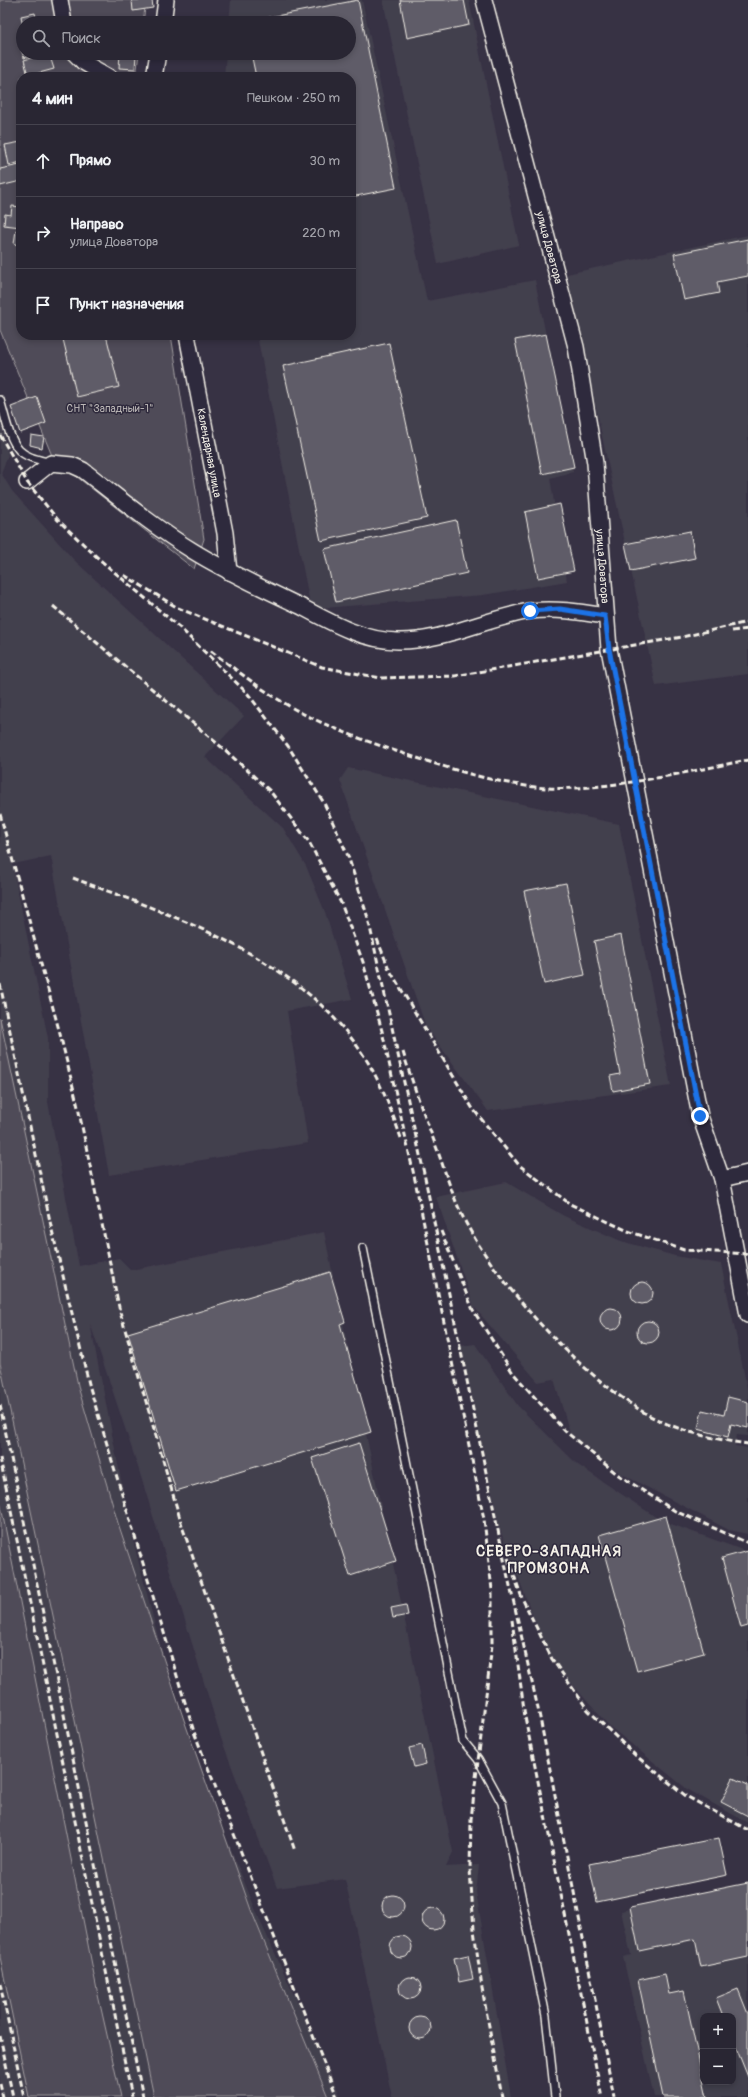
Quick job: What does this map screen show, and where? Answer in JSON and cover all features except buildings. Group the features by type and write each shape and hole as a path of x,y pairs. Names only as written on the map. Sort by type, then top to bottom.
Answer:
{"street":[{"path":"60,0 63,16"},
{"path":"164,16 166,0"},
{"name":"улица Доватора","path":"484,0 576,347 595,463 605,616 609,649 700,1116 722,1180 748,1315"},
{"path":"81,60 100,72"},
{"path":"155,72 157,60"},
{"name":"Календарная улица","path":"188,340 225,533 229,572"},
{"path":"27,482 51,463 72,465 83,470 145,518 192,550 229,572 330,621 373,639 398,641 422,639 530,611 560,609 605,616"},
{"path":"722,1180 748,1173"}],"lane":[{"path":"0,400 12,436 20,450 31,457 51,463"},
{"path":"364,1248 463,1741 478,1759 502,1803 546,2016 555,2097"}],"shaded area":[{"path":"231,0 362,0 427,301 535,280 573,472 550,478 567,581 483,595 311,609 258,340 356,340 356,72 224,72 225,60 356,60 356,16 230,16"},
{"path":"383,0 469,0 519,245 438,264"},
{"path":"748,235 748,674 656,686 567,274"},
{"path":"0,419 8,455 1,473 12,491 74,560 244,716 205,757 283,828 306,866 325,912 352,999 287,1011 308,1143 109,1175 51,856 14,864 10,853 48,1038 48,1102 79,1266 119,1258 131,1270 324,1232 453,1852 446,1867 479,1865 476,1892 511,2097 392,2097 345,1879 277,1888 221,1738 138,1467 90,1323 133,1540 182,1729 261,1923 341,2097 0,2097"},
{"path":"348,768 619,824 671,1086 488,1111 426,1027 340,780"},
{"path":"506,1182 564,1216 621,1241 675,1256 721,1264 748,1392 748,1436 737,1435 735,1446 748,1448 748,1534 729,1530 620,1473 571,1437 554,1379 538,1382 474,1307 436,1197"},
{"path":"475,1344 518,1406 578,1465 660,1520 748,1552 748,1823 687,1789 609,1726 549,1658 500,1530 461,1346"},
{"path":"748,1884 748,2097 654,2097 623,1957 631,1955 621,1911"}],"green space":[{"name":"СНТ \"Западный-1\"","path":"0,0 146,0 144,16 16,16 16,60 138,60 137,72 16,72 16,340 172,340 204,539 194,569 53,458 0,330"},
{"path":"0,1018 79,1390 118,1523 184,1720 251,1910 328,2097 154,2097 0,1363"},
{"path":"0,1501 98,1995 121,2097 29,2097 0,1957"}],"railway":[{"path":"0,435 27,482 58,520 99,559 179,627 248,694 288,746 324,803 348,856 368,918 425,1178 505,1564 539,1713 614,2097"},
{"path":"124,575 178,608 322,667 381,678 455,676 682,637 748,622"},
{"path":"53,606 225,750 270,791 309,842 341,903 363,962 382,1031 415,1180 484,1519 492,1590 492,1645 471,1819 470,1869 474,1930 482,1988 502,2097"},
{"path":"732,631 748,629"},
{"path":"211,651 274,697 329,726 375,744 487,779 540,787 575,788 618,784 662,777 748,760"},
{"path":"0,814 59,1030 78,1107 120,1312 183,1529 295,1851"},
{"path":"73,878 153,908 193,925 232,944 269,965 304,990 335,1019 362,1053 384,1094 401,1138"},
{"path":"377,939 389,969 473,1109 519,1165 570,1204 628,1231 684,1250 748,1254"},
{"path":"0,984 51,1226 90,1388 194,1732 337,2097"},
{"path":"403,1052 450,1187 462,1216 482,1250 500,1275 542,1326 589,1371 613,1391 649,1415 662,1422 690,1432 748,1444"},
{"path":"441,1231 473,1310 513,1373 565,1431 617,1474 675,1511 748,1543"},
{"path":"0,1405 143,2097"},
{"path":"0,1458 132,2097"},
{"path":"508,1558 522,1598 552,1659 588,1710 635,1755 686,1796 748,1830"},
{"path":"512,1620 525,1717 602,2097"},
{"path":"0,1983 24,2097"},
{"path":"0,2036 13,2097"},
{"path":"0,2084 3,2097"}],"district":[{"name":"СЕВЕРО-ЗАПАДНАЯ ПРОМЗОНА","path":"549,1560"}],"route":[{"path":"530,611 560,609 605,616 609,649 700,1116"}]}
